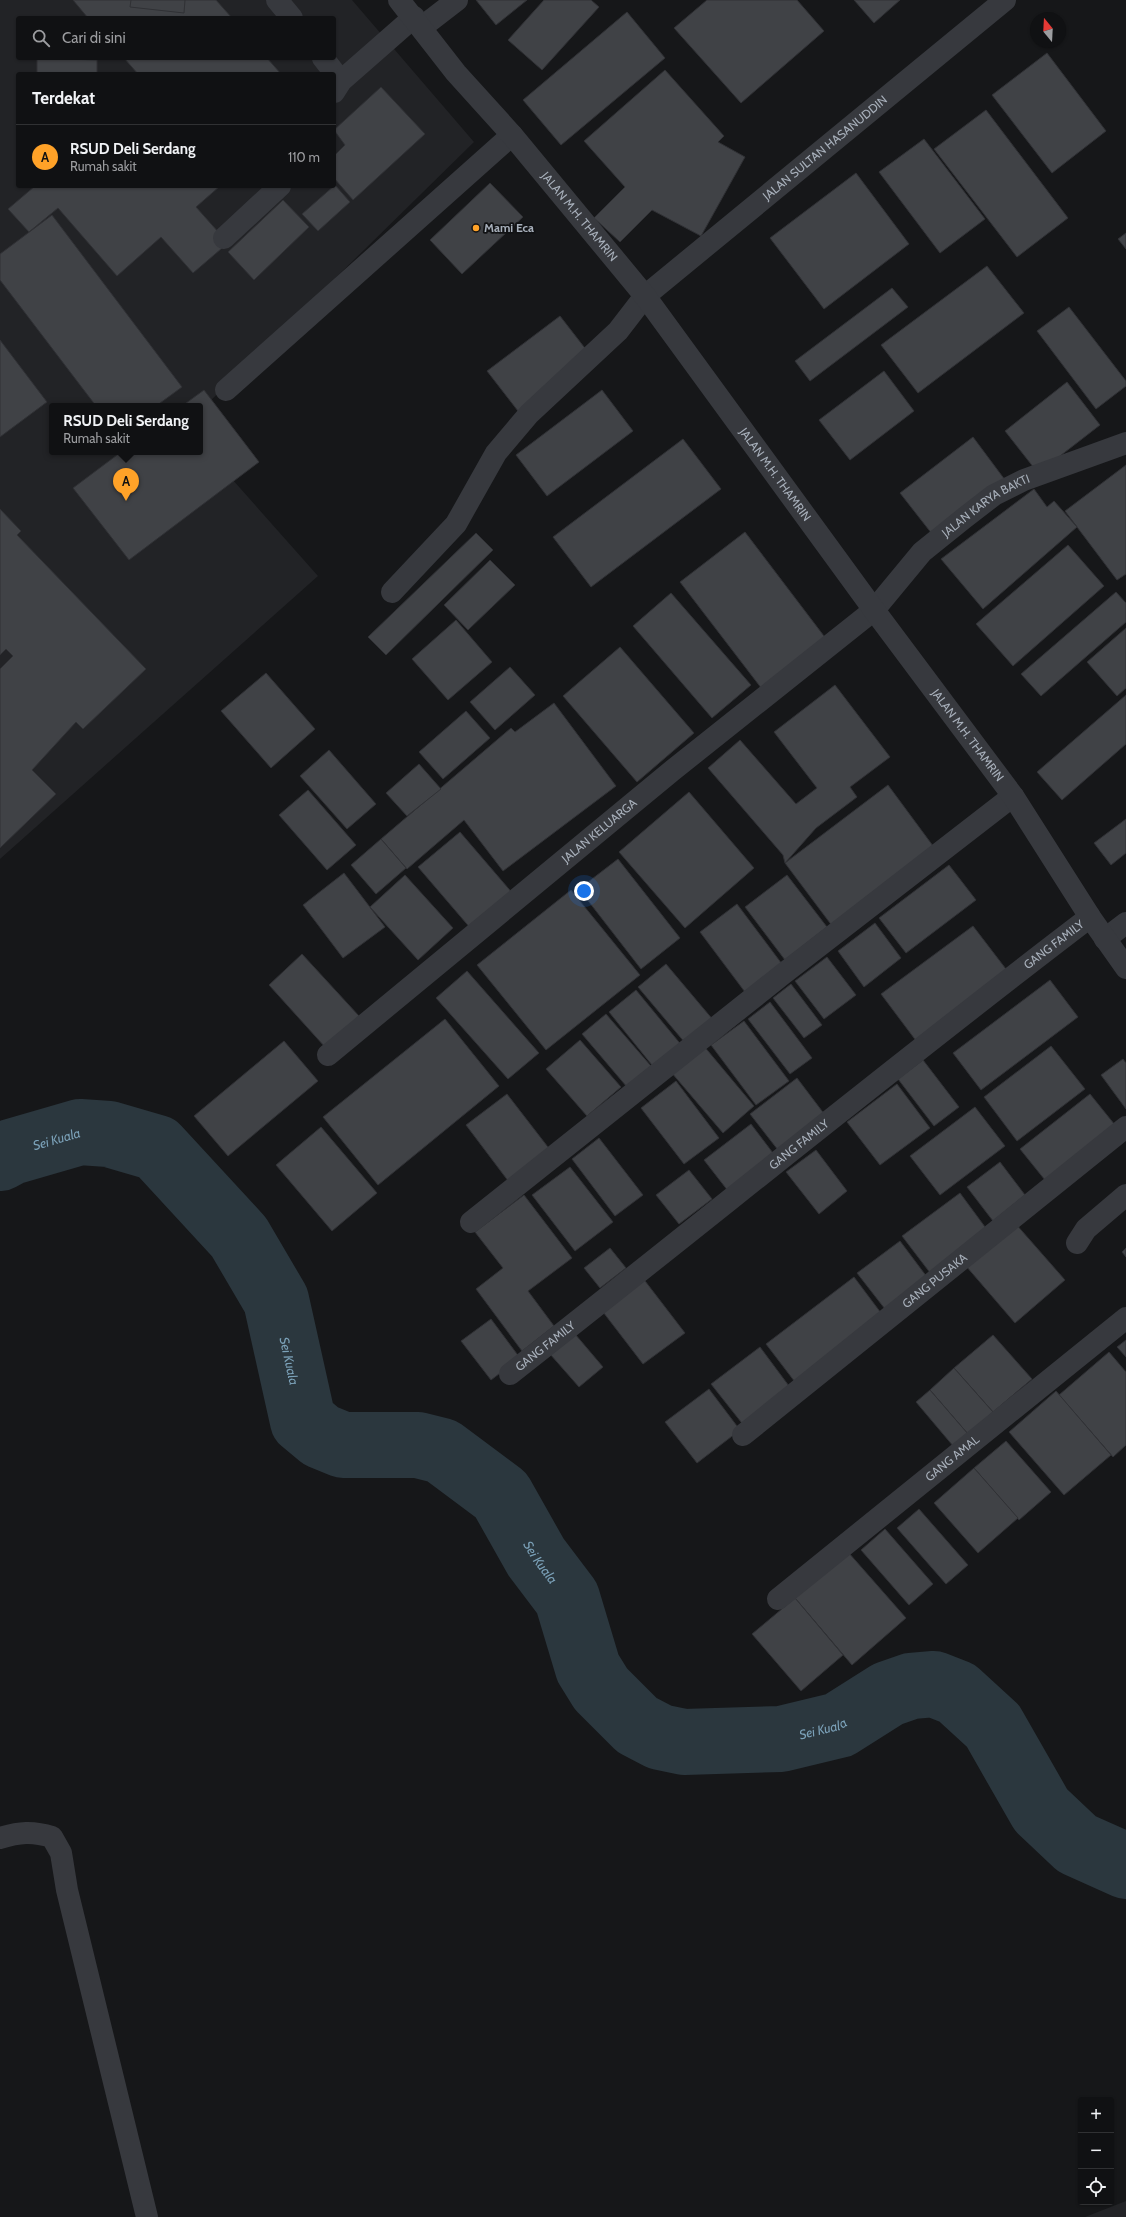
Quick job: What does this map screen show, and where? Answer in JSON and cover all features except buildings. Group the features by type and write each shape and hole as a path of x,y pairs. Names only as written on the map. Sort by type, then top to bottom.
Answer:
{"street":[{"path":"277,0 290,16"},
{"name":"JALAN M.H. THAMRIN","path":"399,0 418,22 456,73 512,135 645,296 874,610 1013,796 1090,917 1126,968"},
{"path":"338,86 418,22 457,0"},
{"name":"JALAN SULTAN HASANUDDIN","path":"392,592 456,524 496,453 529,414 618,331 645,296 1005,0"},
{"path":"324,60 330,72"},
{"path":"226,390 512,135"},
{"path":"224,238 278,188"},
{"name":"JALAN KARYA BAKTI","path":"874,610 922,552 994,496 1024,480 1126,443"},
{"name":"JALAN KELUARGA","path":"328,1055 673,770 874,610"},
{"path":"471,1222 783,974 1013,796"},
{"name":"GANG FAMILY","path":"510,1374 714,1214 960,1016 1090,917"},
{"path":"1105,939 1126,923"},
{"name":"GANG PUSAKA","path":"743,1435 1126,1127"},
{"path":"1077,1243 1086,1229 1126,1195"},
{"name":"GANG AMAL","path":"778,1599 1126,1318"},
{"path":"0,1838 19,1832 36,1832 52,1837 61,1854 69,1898 147,2217"}],"shaded area":[{"path":"0,0 352,0 474,142 203,408 203,403 49,403 49,455 203,455 203,446 318,576 0,859"},
{"path":"1126,2201 1126,2217 1085,2217"}],"waterway":[{"name":"Sei Kuala","path":"0,1158 11,1152 80,1132 109,1134 157,1148 239,1237 276,1300 303,1421 321,1436 343,1445 418,1445 442,1451 501,1495 536,1557 567,1598 588,1668 601,1689 637,1725 660,1737 684,1742 781,1739 839,1725 888,1694 911,1686 934,1684 957,1693 993,1726 1041,1810 1077,1844 1126,1866"}],"place":[{"name":"Mami Eca","path":"476,228"},
{"name":"RSUD Deli Serdang","path":"126,501"}]}
